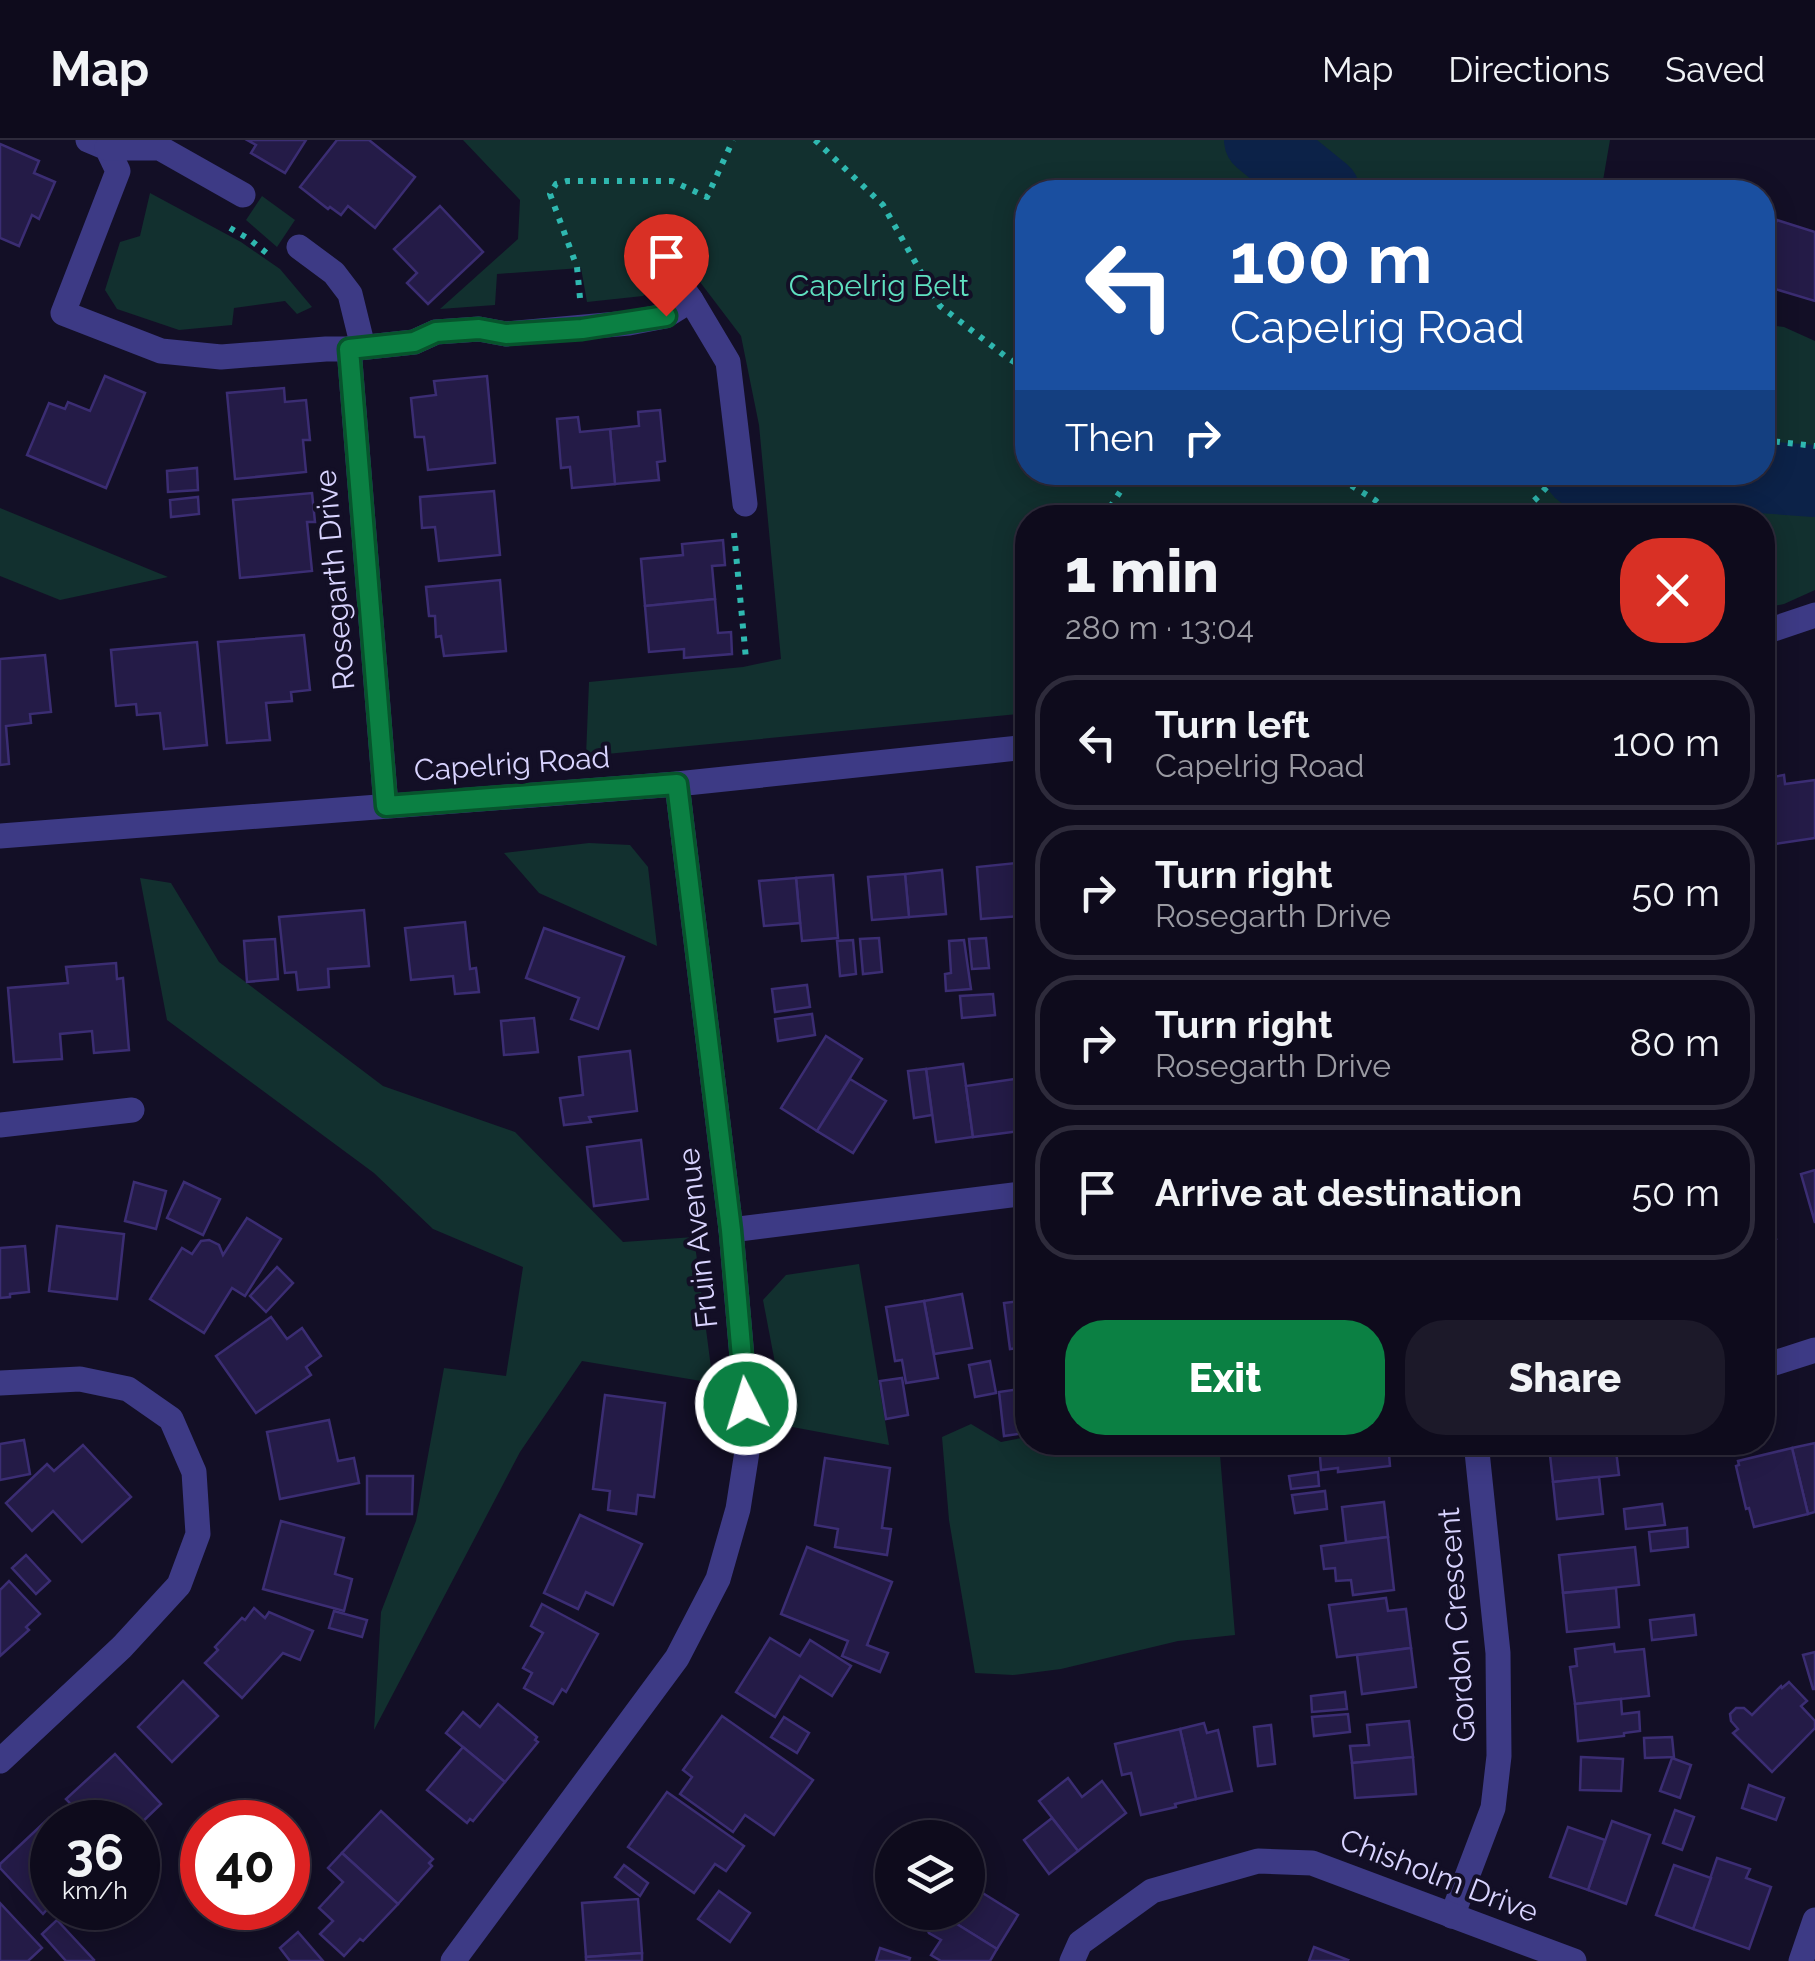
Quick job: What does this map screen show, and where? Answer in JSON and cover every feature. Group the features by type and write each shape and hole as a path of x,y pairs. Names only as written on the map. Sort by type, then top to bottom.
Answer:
{"street":[{"path":"97,144 118,171 63,313 161,351 220,357 414,342 436,332 479,329 506,334 582,329 666,316 691,300"},
{"path":"97,144 160,148 242,195"},
{"name":"Rosegarth Drive","path":"299,247 334,273 350,294 386,806"},
{"path":"660,255 728,362 745,504"},
{"path":"1775,629 1815,615"},
{"name":"Capelrig Road","path":"0,836 677,784 1015,748"},
{"name":"Fruin Avenue","path":"453,1961 677,1658 718,1580 738,1509 749,1439 731,1230 677,784"},
{"path":"0,1125 132,1110"},
{"path":"731,1230 1015,1194"},
{"path":"1775,1362 1815,1350"},
{"path":"0,1383 80,1379 96,1382 128,1389 170,1420 194,1472 198,1534 179,1586 122,1647 0,1761"},
{"name":"Gordon Crescent","path":"1452,1916 1492,1808 1499,1756 1498,1653 1477,1455"},
{"name":"Chisholm Drive","path":"1072,1961 1080,1943 1152,1890 1258,1861 1312,1863 1574,1961"},
{"path":"1801,1961 1815,1920"}],"path":[{"path":"582,329 577,267 550,194 556,184 672,181 707,197 733,140"},
{"path":"814,140 883,205 940,306 1015,362"},
{"path":"215,219 249,238 274,260"},
{"path":"1775,441 1815,446"},
{"path":"1350,485 1380,505"},
{"path":"1529,505 1549,485"},
{"path":"745,504 734,533 746,659"}],"green space":[{"name":"Capelrig Belt","path":"463,140 1610,140 1603,180 1015,180 1015,485 1775,485 1775,326 1815,341 1815,590 1775,606 1775,505 1015,505 1015,714 586,756 589,682 743,667 781,659 759,425 741,336 659,228 633,251 652,287 643,296 587,302 581,268 497,274 495,305 440,309 518,239 520,200"},
{"path":"150,193 241,242 280,269 312,307 297,314 285,301 234,308 232,325 179,330 117,309 105,290 120,242 140,236"},
{"path":"262,196 295,220 277,247 246,220"},
{"path":"0,508 168,577 60,600 0,576"},
{"path":"589,843 630,845 648,867 657,946 539,893 504,853"},
{"path":"140,878 171,883 219,962 383,1086 515,1132 623,1242 694,1237 713,1383 582,1361 520,1452 374,1730 381,1612 416,1521 444,1368 506,1376 523,1267 433,1229 374,1173 167,1020"},
{"path":"859,1264 889,1445 787,1426 763,1300 786,1275"},
{"path":"971,1424 1001,1442 1015,1439 1015,1455 1220,1455 1235,1635 1178,1641 1061,1669 1013,1675 975,1673 949,1520 942,1437"}],"building":[{"path":"247,140 306,140 285,173 251,153 256,145"},
{"path":"337,140 369,140 415,177 375,228 348,206 341,215 300,187"},
{"path":"0,144 39,161 34,173 55,182 39,219 32,215 19,246 0,238"},
{"path":"440,206 483,252 428,304 407,283 417,273 394,249"},
{"path":"1777,220 1815,232 1815,301 1775,289"},
{"path":"105,376 145,393 106,488 27,455 49,403 65,409 68,402 90,411"},
{"path":"487,376 495,463 428,470 424,437 415,437 411,398 436,395 434,381"},
{"path":"284,388 285,402 306,400 310,440 303,440 306,472 235,479 227,393"},
{"path":"660,410 665,461 657,462 659,480 615,484 610,429 639,426 638,412"},
{"path":"578,417 580,432 610,429 615,484 572,488 570,467 561,468 557,419"},
{"path":"197,468 198,490 168,492 167,471"},
{"path":"494,491 500,555 439,561 435,527 422,528 420,497"},
{"path":"312,493 315,522 307,522 312,571 240,578 233,500"},
{"path":"198,497 199,514 171,517 170,500"},
{"path":"723,540 725,565 712,566 715,599 645,606 641,559 683,555 682,544"},
{"path":"500,580 506,651 444,656 441,636 436,637 435,616 429,616 426,587"},
{"path":"715,599 718,633 731,632 732,654 684,658 684,649 649,652 645,606"},
{"path":"304,635 310,690 291,692 292,701 266,703 270,740 227,743 218,642"},
{"path":"197,642 207,745 164,749 160,713 137,715 136,704 116,706 111,650"},
{"path":"45,655 51,712 30,714 31,723 6,726 9,764 0,765 0,659"},
{"path":"1784,775 1785,784 1815,780 1815,838 1775,844 1775,777"},
{"path":"1015,863 1015,916 981,919 977,867"},
{"path":"942,870 946,914 909,917 905,874"},
{"path":"905,874 909,917 872,920 868,877"},
{"path":"833,875 838,938 802,941 796,878"},
{"path":"796,878 800,923 764,926 759,881"},
{"path":"364,910 369,966 328,969 329,987 298,990 296,972 285,973 279,917"},
{"path":"465,922 470,969 476,968 479,992 455,994 453,976 411,980 405,928"},
{"path":"544,928 624,957 598,1029 571,1019 579,998 526,978"},
{"path":"879,938 882,972 863,974 860,939"},
{"path":"986,938 989,968 972,969 969,939"},
{"path":"275,939 278,979 247,982 244,941"},
{"path":"853,940 856,974 840,976 837,941"},
{"path":"964,940 971,989 946,991 945,974 951,973 949,941"},
{"path":"116,963 117,979 123,978 129,1050 94,1053 92,1031 60,1034 62,1059 14,1062 8,988 68,983 66,967"},
{"path":"807,985 810,1007 775,1012 772,989"},
{"path":"993,994 995,1015 962,1018 960,996"},
{"path":"812,1014 815,1035 778,1041 775,1019"},
{"path":"534,1018 538,1052 504,1055 501,1021"},
{"path":"826,1036 862,1059 817,1131 781,1108"},
{"path":"630,1051 637,1111 589,1117 591,1122 564,1125 560,1098 583,1095 579,1057"},
{"path":"963,1064 973,1137 936,1142 926,1069"},
{"path":"926,1069 932,1115 914,1118 908,1071"},
{"path":"850,1079 886,1101 853,1153 817,1131"},
{"path":"1015,1079 1015,1132 973,1137 966,1086"},
{"path":"641,1140 648,1199 594,1206 587,1147"},
{"path":"1815,1170 1815,1223 1801,1174"},
{"path":"134,1182 166,1191 156,1229 125,1221"},
{"path":"184,1182 220,1199 203,1235 167,1218"},
{"path":"247,1218 281,1239 245,1296 232,1288 204,1333 150,1299 182,1248 192,1254 201,1241 209,1240 219,1245 223,1255"},
{"path":"57,1226 124,1234 117,1299 49,1291"},
{"path":"25,1246 29,1292 0,1298 0,1248"},
{"path":"277,1267 293,1283 266,1312 250,1296"},
{"path":"962,1294 972,1348 934,1354 924,1301"},
{"path":"924,1301 938,1378 906,1383 902,1360 895,1361 886,1307"},
{"path":"1015,1302 1015,1348 1010,1349 1004,1303"},
{"path":"271,1317 287,1339 302,1328 321,1356 306,1367 311,1375 256,1413 216,1356"},
{"path":"990,1361 996,1393 975,1397 969,1365"},
{"path":"902,1378 908,1415 886,1419 880,1381"},
{"path":"1015,1390 1015,1434 1004,1436 999,1392"},
{"path":"605,1395 665,1403 654,1497 638,1495 636,1514 608,1510 610,1491 593,1489"},
{"path":"329,1420 338,1461 354,1458 359,1483 280,1499 267,1432"},
{"path":"24,1440 30,1474 0,1480 0,1444"},
{"path":"1815,1443 1815,1512 1808,1514 1792,1448"},
{"path":"83,1445 131,1497 82,1542 53,1511 32,1531 6,1503 47,1464 54,1471"},
{"path":"1792,1448 1808,1514 1754,1527 1736,1466 1738,1461"},
{"path":"1320,1455 1389,1455 1390,1466 1321,1470"},
{"path":"1550,1455 1617,1455 1619,1475 1553,1482"},
{"path":"825,1458 890,1468 882,1528 891,1529 887,1555 835,1547 838,1529 815,1525"},
{"path":"1318,1472 1319,1486 1291,1489 1289,1476"},
{"path":"367,1476 413,1476 412,1514 367,1514"},
{"path":"1599,1477 1603,1514 1557,1519 1553,1482"},
{"path":"1325,1491 1327,1509 1295,1513 1292,1495"},
{"path":"1384,1502 1388,1537 1346,1542 1342,1507"},
{"path":"1662,1504 1665,1525 1626,1529 1624,1509"},
{"path":"580,1515 642,1544 613,1605 586,1592 578,1609 544,1593"},
{"path":"281,1521 344,1538 335,1574 352,1579 344,1611 263,1589"},
{"path":"1687,1528 1688,1547 1651,1551 1649,1532"},
{"path":"1388,1537 1394,1590 1353,1595 1351,1580 1336,1581 1335,1568 1324,1569 1321,1546"},
{"path":"807,1547 892,1582 867,1645 888,1653 880,1672 842,1656 848,1641 781,1614"},
{"path":"1635,1547 1639,1585 1563,1593 1559,1555"},
{"path":"26,1555 50,1581 36,1594 12,1568"},
{"path":"9,1581 40,1614 26,1627 29,1630 0,1656 0,1590"},
{"path":"1616,1588 1619,1627 1567,1632 1563,1593"},
{"path":"1386,1598 1388,1611 1406,1609 1411,1648 1337,1657 1329,1605"},
{"path":"542,1604 598,1634 566,1692 562,1689 553,1704 524,1688 532,1673 523,1668 543,1633 531,1626"},
{"path":"254,1608 265,1618 269,1612 313,1631 300,1660 283,1653 242,1698 205,1663 218,1650 215,1647"},
{"path":"334,1611 367,1620 362,1637 329,1628"},
{"path":"1694,1615 1696,1635 1652,1640 1650,1620"},
{"path":"770,1638 800,1656 810,1640 851,1666 832,1696 800,1676 775,1717 736,1692"},
{"path":"1614,1644 1615,1652 1644,1649 1649,1696 1575,1704 1570,1667 1577,1666 1575,1649"},
{"path":"1411,1648 1416,1687 1362,1694 1357,1655"},
{"path":"1815,1652 1815,1689 1813,1689 1803,1655"},
{"path":"183,1681 218,1716 172,1762 138,1727"},
{"path":"1789,1682 1807,1701 1801,1706 1815,1721 1815,1728 1772,1772 1733,1733 1738,1729 1730,1714 1736,1708 1744,1708 1752,1715"},
{"path":"1345,1692 1347,1709 1312,1712 1311,1696"},
{"path":"1621,1699 1622,1714 1639,1712 1640,1731 1578,1741 1575,1704"},
{"path":"498,1704 538,1742 505,1782 446,1733 463,1712 480,1727"},
{"path":"1348,1714 1350,1732 1314,1736 1312,1717"},
{"path":"722,1716 813,1780 774,1835 745,1815 733,1832 680,1794 692,1777 683,1770"},
{"path":"784,1717 809,1733 797,1753 771,1737"},
{"path":"1409,1721 1413,1757 1352,1763 1350,1746 1369,1745 1367,1725"},
{"path":"1204,1723 1207,1733 1218,1730 1232,1791 1196,1799 1180,1729"},
{"path":"1271,1725 1275,1764 1258,1766 1254,1727"},
{"path":"1180,1729 1196,1799 1141,1815 1131,1773 1122,1775 1115,1744"},
{"path":"1672,1737 1674,1757 1645,1758 1644,1738"},
{"path":"463,1747 505,1782 473,1821 467,1823 427,1790"},
{"path":"115,1754 157,1800 67,1800"},
{"path":"1413,1757 1416,1794 1355,1798 1352,1763"},
{"path":"1581,1757 1623,1759 1621,1791 1580,1790"},
{"path":"1672,1758 1691,1765 1680,1798 1660,1791"},
{"path":"1068,1778 1082,1797 1102,1781 1126,1813 1078,1851 1039,1801"},
{"path":"1749,1785 1784,1798 1776,1820 1742,1808"},
{"path":"667,1792 744,1846 726,1871 715,1864 694,1893 628,1847"},
{"path":"1675,1810 1694,1817 1682,1850 1663,1843"},
{"path":"381,1811 433,1859 429,1863 432,1866 398,1904 342,1853"},
{"path":"1052,1818 1078,1851 1049,1874 1024,1840"},
{"path":"1612,1821 1650,1835 1626,1904 1588,1890"},
{"path":"1568,1827 1605,1840 1588,1890 1550,1877"},
{"path":"30,1836 30,1900 0,1868"},
{"path":"342,1853 398,1904 344,1956 320,1934 333,1921 319,1908 343,1882 328,1868"},
{"path":"1717,1858 1750,1869 1746,1878 1771,1887 1749,1949 1693,1929"},
{"path":"624,1865 648,1883 640,1896 615,1877"},
{"path":"1674,1865 1711,1878 1693,1929 1656,1915"},
{"path":"719,1891 750,1913 730,1942 698,1919"},
{"path":"985,1894 1018,1915 997,1949 966,1930 985,1930"},
{"path":"638,1899 642,1953 586,1957 582,1903"},
{"path":"0,1903 42,1948 28,1961 0,1961"},
{"path":"46,1930 66,1930 94,1960 66,1961 42,1934"},
{"path":"928,1930 966,1930 997,1949 990,1961 941,1961 931,1955 941,1940"},
{"path":"298,1932 323,1961 290,1961 280,1948"},
{"path":"1314,1947 1348,1960 1309,1961"},
{"path":"880,1948 910,1958 909,1961 876,1961"},
{"path":"642,1953 642,1961 586,1961 586,1957"}],"waterway":[{"path":"1260,140 1309,180"},
{"path":"1775,478 1815,481"}],"route":[{"path":"666,316 582,329 506,334 479,329 436,332 414,342 349,349 386,806 677,784 731,1230 746,1404"}]}
